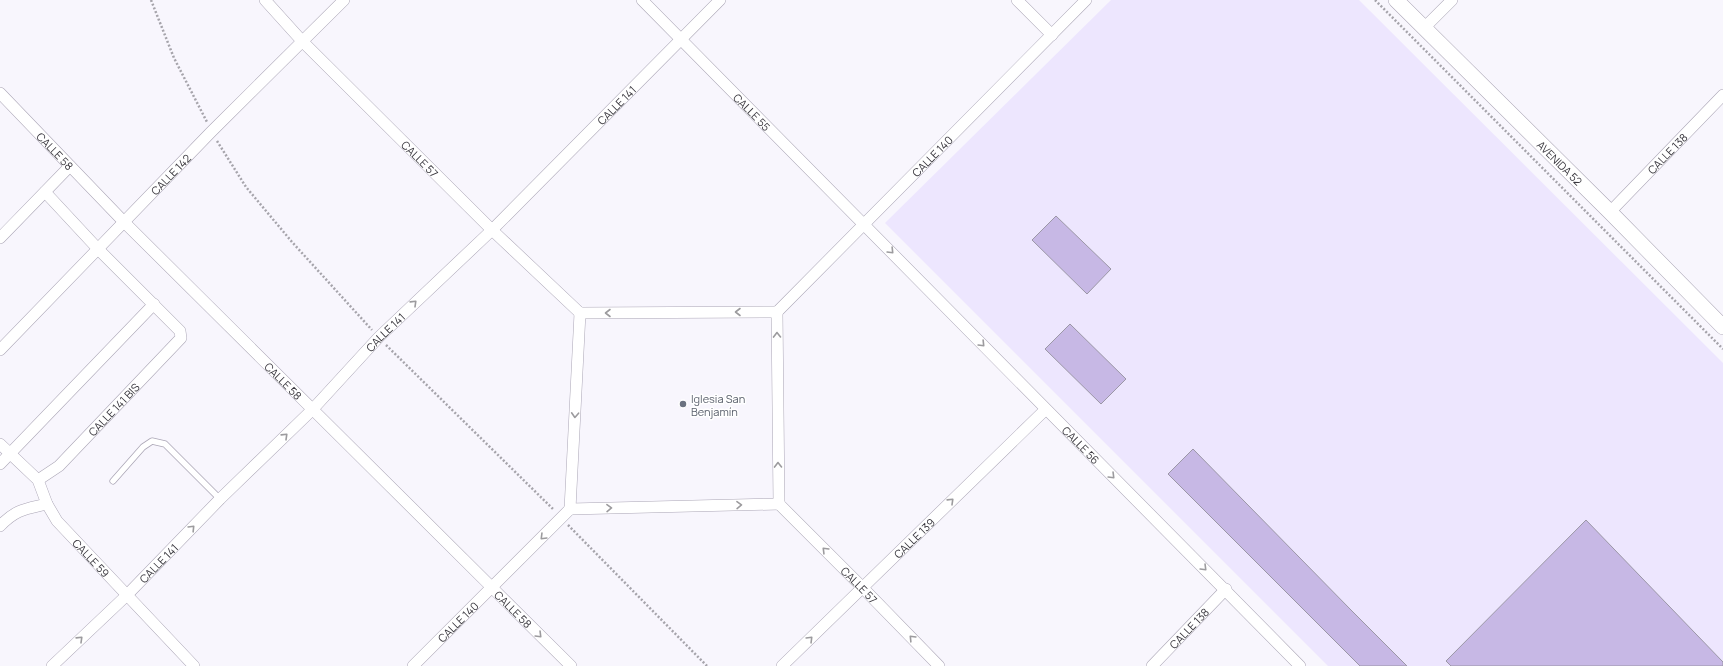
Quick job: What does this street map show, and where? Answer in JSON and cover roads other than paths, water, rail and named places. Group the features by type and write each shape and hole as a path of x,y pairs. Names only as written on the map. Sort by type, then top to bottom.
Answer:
{"main road":[{"name":"AVENIDA 52","path":"1396,0 1610,212 1723,327"}],"street":[{"name":"CALLE 57","path":"265,0 302,41 492,230 580,313"},
{"name":"CALLE 142","path":"0,350 211,132 344,0"},
{"name":"CALLE 55","path":"642,0 864,223"},
{"name":"CALLE 141","path":"52,666 126,596 220,499 312,410 379,337 492,230 720,0"},
{"path":"1017,0 1052,35"},
{"name":"CALLE 140","path":"777,312 1086,0"},
{"path":"1424,28 1452,0"},
{"name":"CALLE 58","path":"0,92 124,222 571,666"},
{"name":"CALLE 138","path":"1610,212 1723,95"},
{"path":"0,238 70,166"},
{"path":"0,464 154,304 98,249 45,192"},
{"name":"CALLE 56","path":"864,223 1045,410 1226,589 1300,666"},
{"name":"CALLE 141 BIS","path":"38,480 59,466 181,338 180,331 154,304"},
{"path":"777,312 779,504 570,509 580,313 777,312"},
{"name":"CALLE 139","path":"782,666 1045,410"},
{"name":"CALLE 59","path":"0,444 38,480 57,521 126,596 194,666"},
{"path":"0,526 18,511 48,504"},
{"name":"CALLE 57","path":"779,504 939,666"},
{"name":"CALLE 140","path":"413,666 570,509"},
{"name":"CALLE 138","path":"1152,666 1226,589"}],"lane":[{"path":"113,481 142,448 152,441 165,444 220,499"}],"place":[{"name":"Iglesia San Benjamín","path":"683,404"}]}
